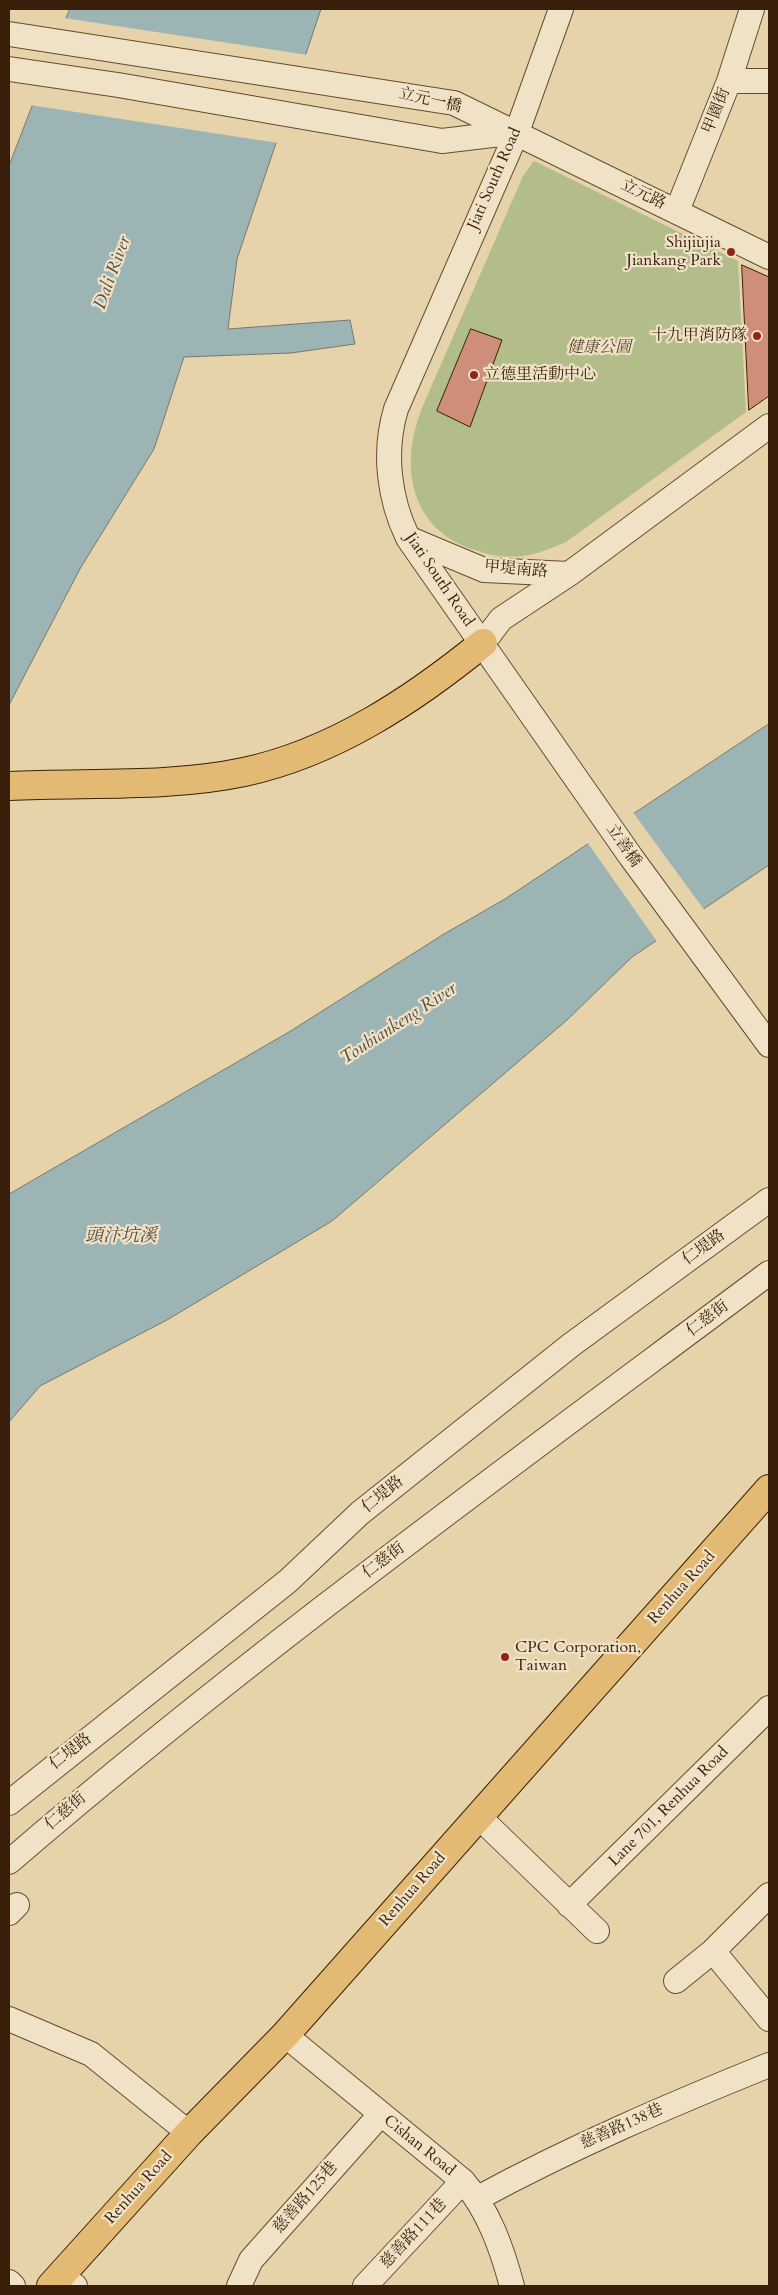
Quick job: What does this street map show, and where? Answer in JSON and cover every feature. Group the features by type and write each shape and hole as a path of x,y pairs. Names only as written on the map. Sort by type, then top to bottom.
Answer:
{"main road":[{"path":"9,786 200,778 244,772 278,763 315,750 353,732 456,665 483,642"},
{"name":"Renhua Road","path":"62,2282 189,2133 285,2035 769,1489"}],"street":[{"name":"Jiati South Road","path":"561,9 517,132 393,417 388,445 390,474 398,515 408,538 483,642 501,619 569,574 769,426"},
{"name":"甲園街","path":"677,212 729,81 752,9"},
{"name":"立元一橋","path":"9,34 454,103 483,127"},
{"name":"立元一橋","path":"9,69 118,85 442,141 483,127 517,132"},
{"path":"729,81 769,80"},
{"name":"立元路","path":"517,132 769,258"},
{"name":"甲堤南路","path":"408,538 484,570 569,574"},
{"name":"立善橋","path":"483,642 631,857 769,1045"},
{"name":"仁堤路","path":"9,1803 288,1581 360,1513 571,1345 769,1200"},
{"name":"仁慈街","path":"9,1862 167,1729 330,1601 769,1273"},
{"name":"Lane 701, Renhua Road","path":"569,1905 769,1708"},
{"path":"478,1816 597,1931"},
{"path":"676,1981 713,1951 769,1895"},
{"path":"713,1951 769,2019"},
{"path":"9,2019 91,2054 189,2133"},
{"name":"Cishan Road","path":"285,2035 380,2115 414,2140 470,2190 496,2237 512,2286"},
{"name":"慈善路138巷","path":"470,2190 547,2161 665,2108 769,2065"},
{"name":"慈善路125巷","path":"239,2286 251,2260 380,2115"},
{"name":"慈善路111巷","path":"365,2286 470,2190"},
{"path":"9,2282 13,2286"}],"green space":[{"name":"健康公園","path":"534,161 738,261 746,412 566,542 534,554 505,557 483,553 455,542 438,529 425,513 416,495 412,475 411,453 422,408 523,176"}],"water":[{"name":"Dali River","path":"70,9 321,9 237,259 228,329 350,320 355,344 291,353 184,357 154,449 81,567 9,705 9,166"},
{"name":"頭汴坑溪","path":"769,724 769,865 632,957 567,1020 332,1221 167,1320 40,1386 9,1422 9,1194 289,1032 444,934 505,899"}],"pier":[{"path":"64,18 308,55 278,143 30,105"},
{"path":"632,811 705,911 658,943 587,842"}],"building":[{"name":"十九甲消防隊","path":"742,265 769,277 769,396 749,410"},
{"path":"471,329 502,340 470,427 437,411"}],"place":[{"name":"Shijiujia Jiankang Park","path":"731,252"},
{"name":"十九甲消防隊","path":"757,336"},
{"name":"立德里活動中心","path":"474,375"},
{"name":"CPC Corporation, Taiwan","path":"505,1657"}],"water label":[{"name":"Toubiankeng River","path":"399,1024"}]}
